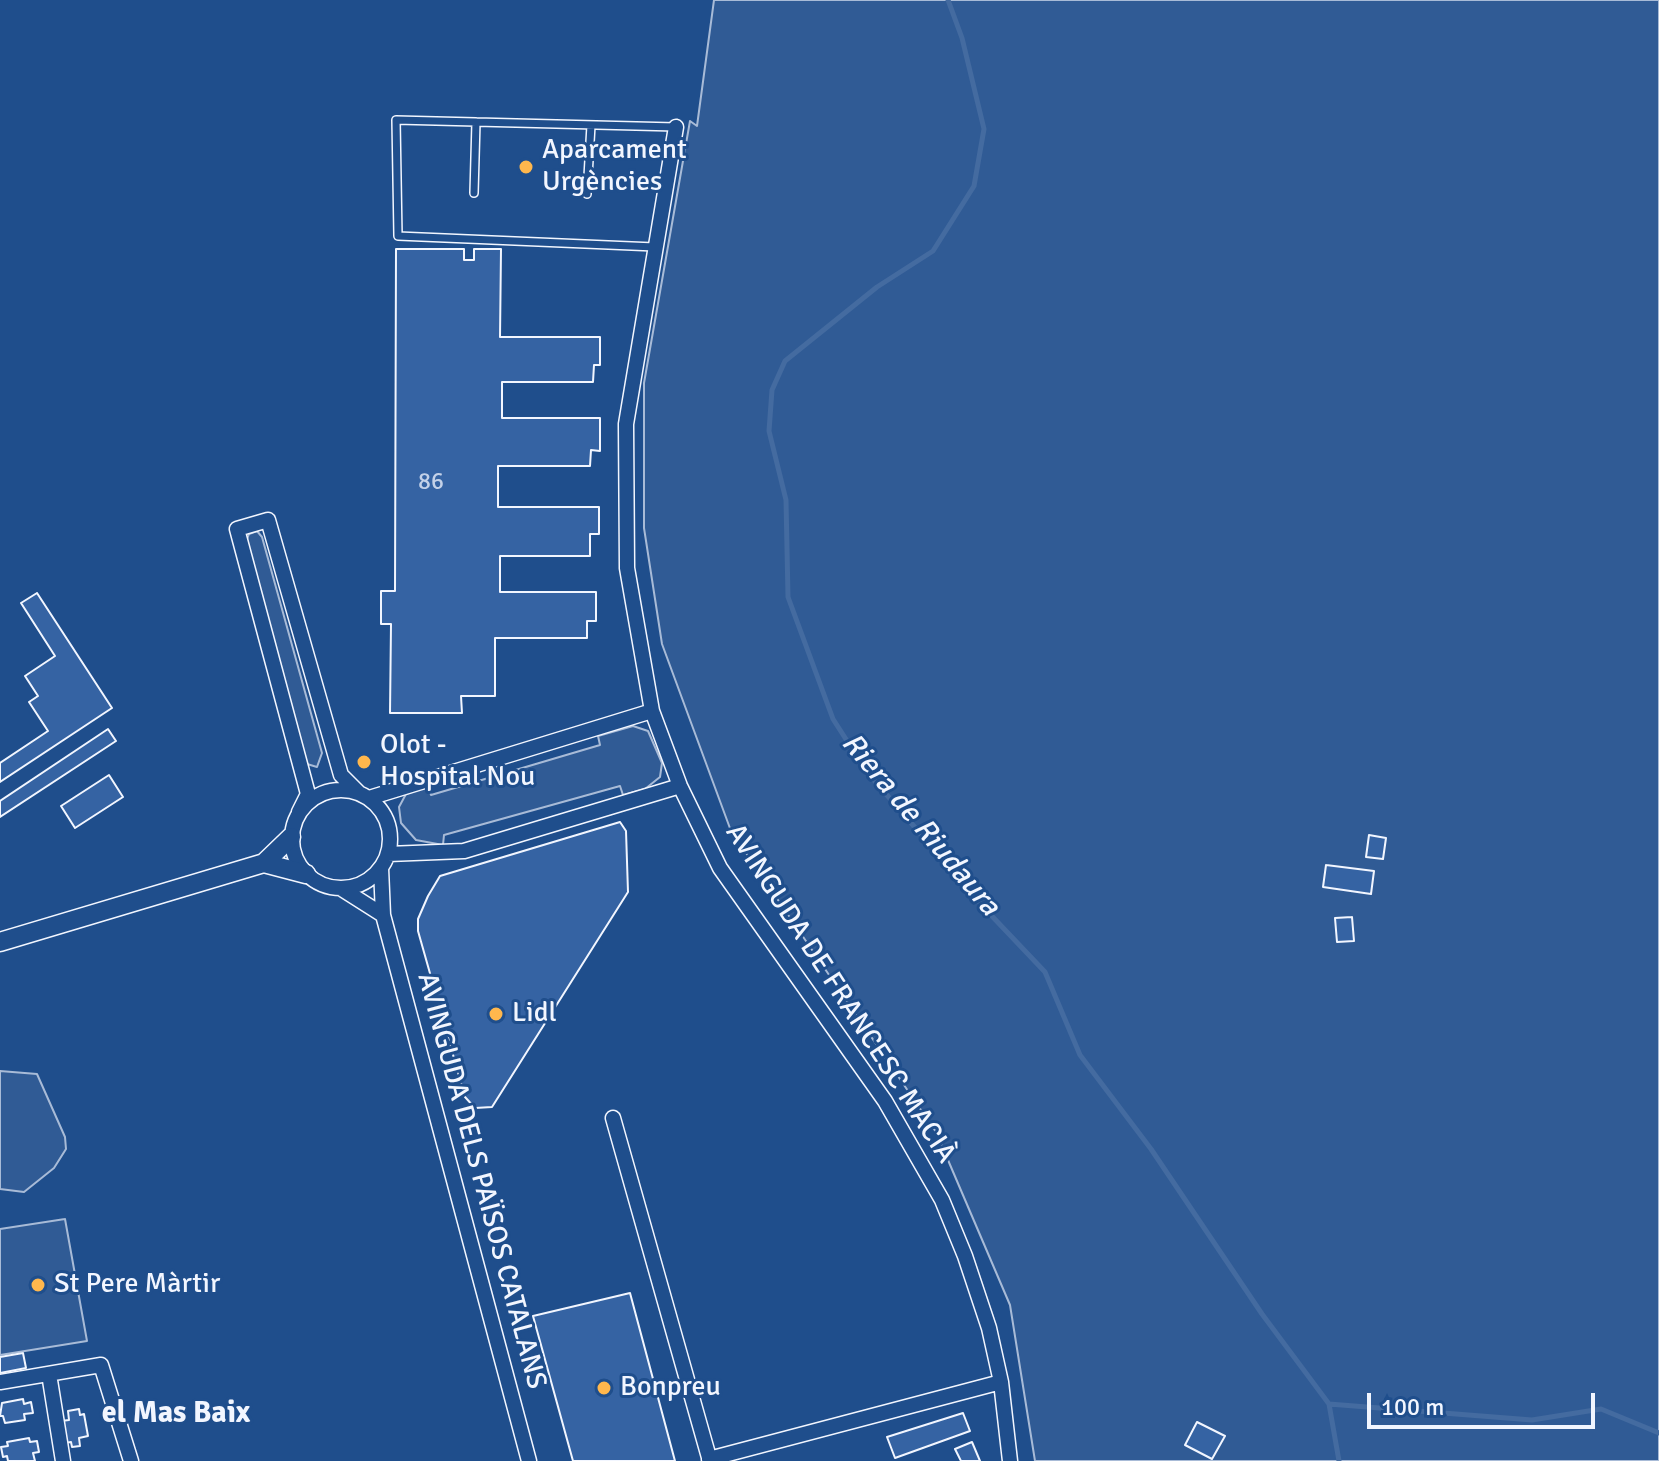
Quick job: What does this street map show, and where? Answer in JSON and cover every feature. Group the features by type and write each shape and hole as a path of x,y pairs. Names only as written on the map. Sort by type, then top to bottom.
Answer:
{"street":[{"name":"AVINGUDA DE FRANCESC MACIÀ","path":"676,127 626,424 624,514 627,568 652,711 680,786 720,868 885,1101 923,1163 965,1256 989,1328 1001,1382 1010,1461"},
{"path":"0,942 264,863 291,837 308,794 237,529 268,520 341,775 384,814 389,827 388,854 381,868 370,879 342,889"},
{"path":"299,812 319,794 332,790 364,796 652,711"},
{"path":"388,854 464,851 680,786"},
{"path":"291,837 295,857 306,874"},
{"path":"264,863 306,874 329,887 342,889 383,915"},
{"name":"AVINGUDA DELS PAÏSOS CATALANS","path":"381,868 383,915 529,1461"},
{"path":"613,1118 709,1460 1001,1382"},
{"path":"0,1382 101,1365 131,1461"},
{"path":"49,1374 63,1461"}],"lane":[{"path":"655,247 398,236 396,120 676,127"},
{"path":"474,193 476,122"},
{"path":"587,194 591,125"}],"shaded area":[{"path":"714,0 1659,0 1659,1461 1035,1461 1010,1305 936,1132 731,831 662,644 644,528 644,383 690,121 697,126"},
{"path":"257,531 262,537 322,753 317,767 307,764 246,542 249,534"},
{"path":"633,726 648,731 662,763 660,777 645,789 623,795 620,786 444,835 443,845 416,840 401,823 399,807 406,794 428,786 431,795 600,745 598,736"},
{"path":"0,1071 37,1074 65,1137 66,1149 54,1168 24,1192 0,1189"},
{"name":"St Pere Màrtir","path":"65,1219 87,1341 0,1355 0,1229"}],"building":[{"path":"396,249 464,249 464,260 474,260 474,249 501,249 500,337 600,337 600,365 594,365 593,382 502,382 502,418 600,418 600,451 591,450 590,466 498,466 498,507 599,507 599,534 590,534 590,556 500,556 500,592 596,592 596,621 587,621 587,638 495,638 495,696 461,696 462,713 390,713 391,624 381,624 381,591 395,591"},
{"path":"37,593 112,708 0,782 0,763 48,731 29,702 38,696 25,676 55,656 21,603"},
{"path":"108,729 116,741 0,817 0,801"},
{"path":"109,775 123,797 75,828 61,806"},
{"name":"Lidl","path":"620,822 626,831 628,892 492,1107 475,1108 465,1097 418,931 418,919 428,896 440,876"},
{"path":"1369,835 1386,838 1383,859 1366,857"},
{"path":"1326,865 1374,871 1371,894 1323,887"},
{"path":"1352,917 1354,941 1337,942 1335,918"},
{"name":"Bonpreu","path":"630,1293 675,1461 573,1461 533,1316"},
{"path":"23,1353 26,1368 0,1373 0,1357"},
{"path":"23,1399 24,1404 31,1402 33,1413 24,1414 25,1420 5,1423 3,1416 0,1416 2,1403"},
{"path":"79,1409 80,1415 84,1414 88,1436 79,1438 80,1446 72,1447 71,1442 65,1443 61,1421 69,1420 68,1411"},
{"path":"963,1413 970,1431 895,1458 887,1437"},
{"path":"1197,1422 1225,1436 1212,1459 1185,1445"},
{"path":"29,1438 30,1442 37,1441 39,1452 33,1453 35,1461 8,1461 7,1456 3,1457 1,1447 8,1446 7,1442"},
{"path":"972,1442 980,1461 961,1461 955,1449"}],"waterway":[{"name":"Riera de Riudaura","path":"948,0 962,38 984,129 974,186 933,251 877,287 785,361 772,390 769,431 786,500 788,597 833,719 867,772 989,913 1045,972 1080,1055 1151,1149 1262,1314 1329,1404 1339,1461"},
{"path":"1329,1404 1532,1420 1601,1409 1659,1433"}],"place":[{"name":"Aparcament Urgències","path":"526,167"},
{"name":"Olot - Hospital Nou","path":"364,762"},
{"name":"Lidl","path":"496,1014"},
{"name":"St Pere Màrtir","path":"38,1285"},
{"name":"Bonpreu","path":"604,1388"}],"district":[{"name":"el Mas Baix","path":"176,1414"}]}
